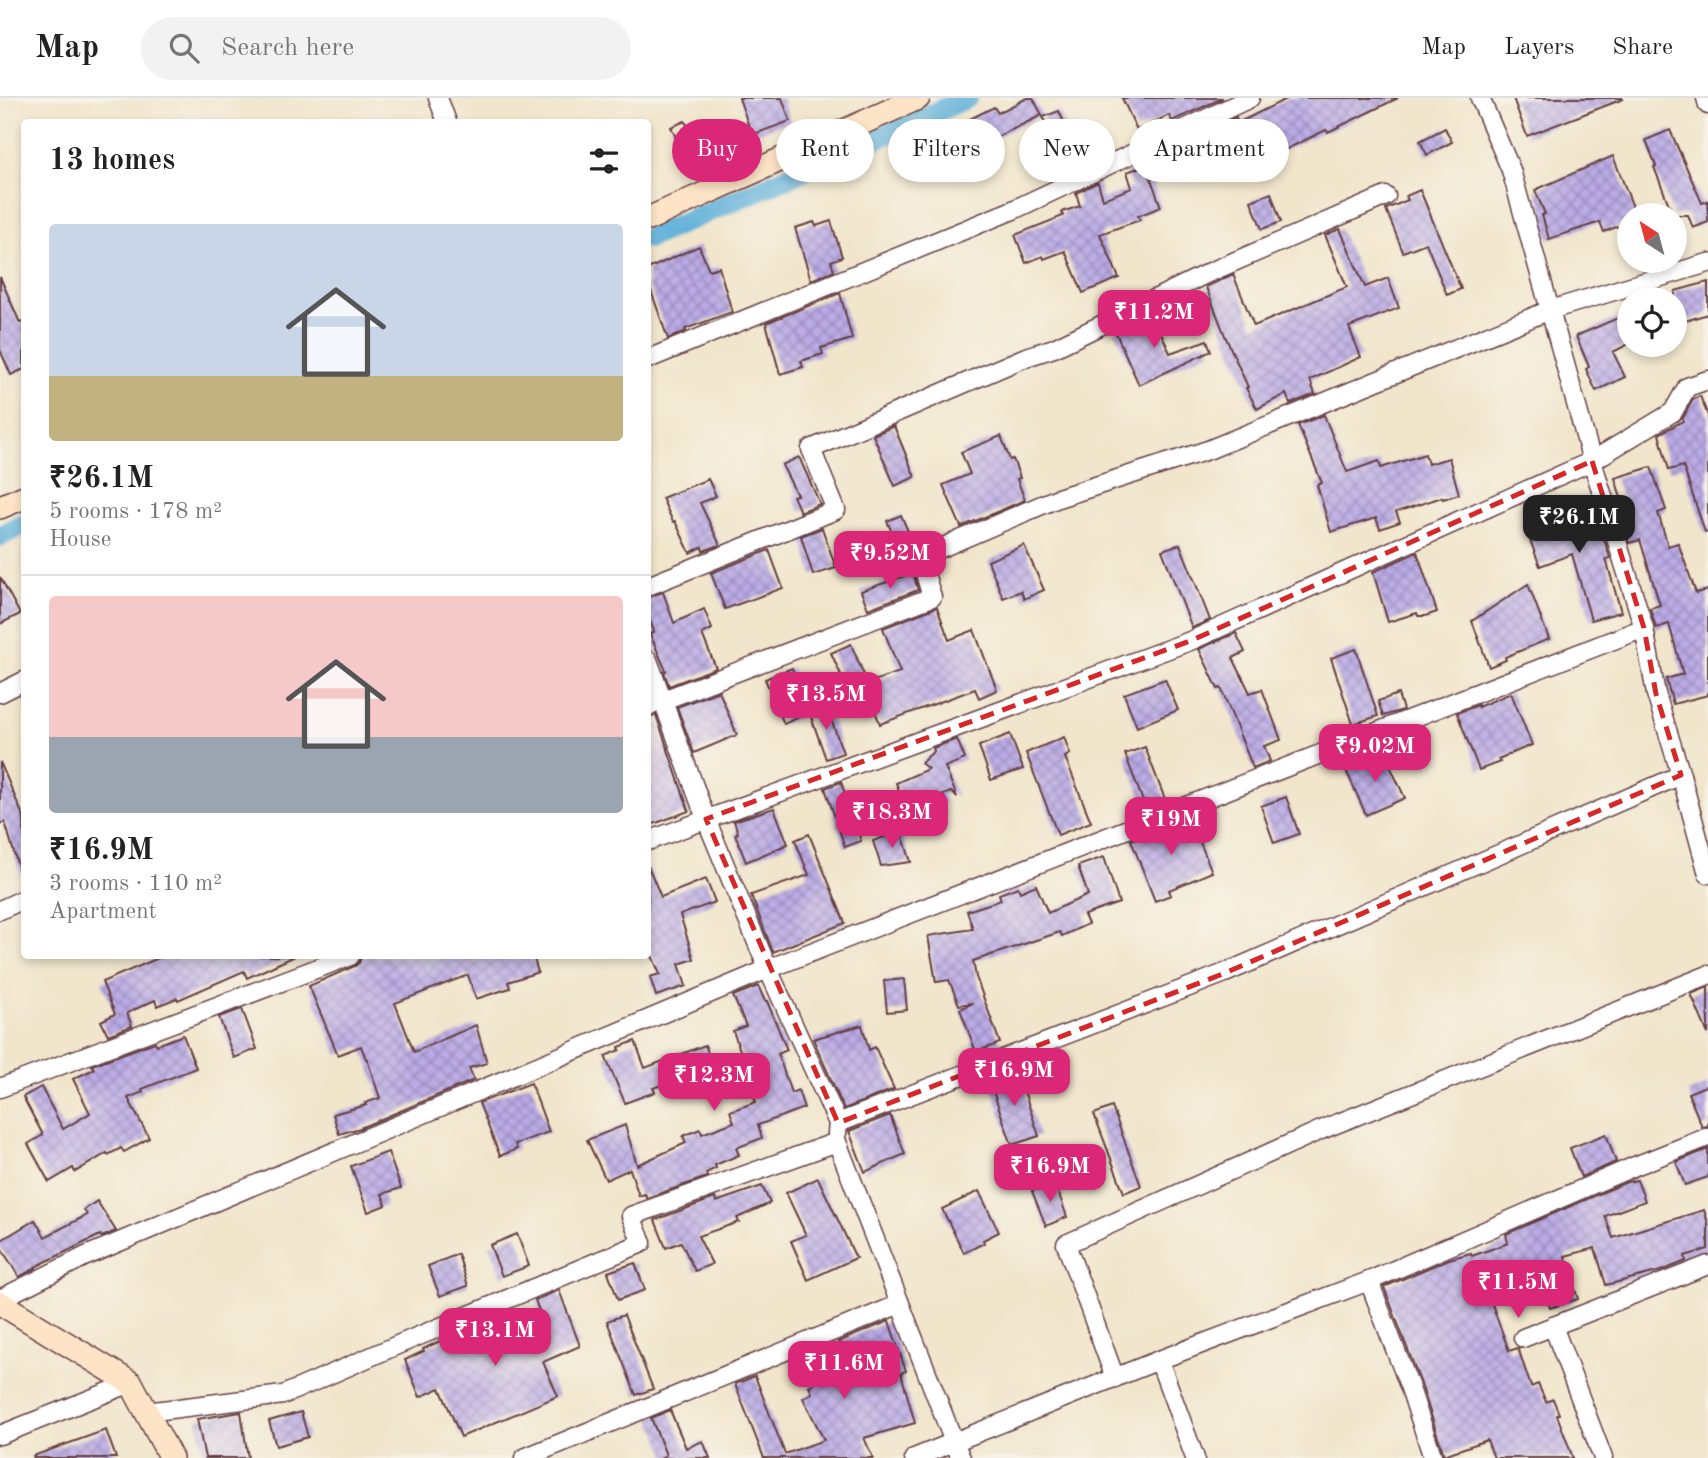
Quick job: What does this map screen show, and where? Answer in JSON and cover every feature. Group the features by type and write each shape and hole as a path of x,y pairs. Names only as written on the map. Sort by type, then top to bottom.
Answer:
{"main road":[{"path":"651,218 918,98"},
{"path":"0,508 21,498"},
{"path":"0,1301 131,1383 171,1458"}],"street":[{"path":"438,98 446,119"},
{"path":"651,358 1013,210 1250,98"},
{"path":"1480,98 1511,170 1592,461 1644,628 1656,694 1708,874"},
{"path":"1706,98 1708,105"},
{"path":"651,585 836,510 811,449 1026,357 1054,348 1208,273 1386,196"},
{"path":"655,703 932,597 920,557 1058,498 1208,450 1550,310 1708,263"},
{"path":"651,840 1190,641 1592,461 1673,412 1687,387 1708,380"},
{"path":"0,1301 86,1256 768,969 1644,628"},
{"path":"651,678 655,703 768,969 838,1123 837,1142 958,1450"},
{"path":"0,693 21,682"},
{"path":"838,1123 1225,973 1681,775"},
{"path":"0,910 21,900"},
{"path":"0,1088 342,959"},
{"path":"1115,1378 1066,1244 1321,1130 1708,975"},
{"path":"914,1458 958,1450 1115,1378 1369,1281 1708,1137"},
{"path":"146,1412 283,1395 642,1243 632,1216 837,1142"},
{"path":"1523,1338 1708,1265"},
{"path":"1369,1281 1410,1388 1433,1458"},
{"path":"524,1458 901,1304"},
{"path":"1553,1326 1603,1458"},
{"path":"1159,1360 1195,1458"},
{"path":"0,1435 131,1383"}],"highlighted area":[{"path":"1592,461 1644,628 1656,694 1681,775 1225,973 838,1123 706,819 1190,641"}],"building":[{"path":"739,98 782,98 789,119 776,119 776,126 762,131 762,119 746,119"},
{"path":"1027,98 1033,98 1042,115 1034,119 1019,119 1019,126 1005,133 1005,119 970,119 994,107 998,113"},
{"path":"1122,98 1223,98 1176,119 1171,119 1169,115 1160,119 1132,119"},
{"path":"1288,98 1398,98 1289,148 1289,119 1246,119"},
{"path":"1513,98 1622,98 1623,99 1527,136"},
{"path":"1059,111 1062,119 1044,119 1043,117"},
{"path":"1445,128 1452,142 1427,155 1420,141"},
{"path":"1670,130 1702,203 1708,201 1708,222 1693,228 1687,215 1687,203 1668,203 1646,140"},
{"path":"1613,156 1631,203 1617,203 1617,227 1604,232 1600,222 1549,239 1542,215 1545,214 1535,190"},
{"path":"1130,182 1152,182 1161,207 1138,216 1140,220 1100,234 1119,278 1083,293 1065,251 1026,263 1015,235 1063,216 1062,212 1080,206 1076,193 1096,183 1103,199 1132,188"},
{"path":"1420,190 1461,289 1447,295 1426,243 1403,252 1386,209 1408,200 1406,196"},
{"path":"1271,193 1281,222 1262,229 1251,201"},
{"path":"831,221 842,257 831,261 834,271 811,280 795,228 814,222 816,226"},
{"path":"1340,229 1365,287 1388,278 1399,308 1349,327 1361,357 1310,380 1315,394 1290,404 1286,394 1257,409 1206,287 1233,274 1254,326 1347,287 1325,235"},
{"path":"699,246 709,270 719,267 732,312 685,329 686,331 668,339 651,291 651,268"},
{"path":"0,277 21,322 21,370 11,375 0,350"},
{"path":"1708,282 1708,314 1687,320 1687,288"},
{"path":"840,293 852,339 821,348 823,354 801,361 803,367 780,374 766,323"},
{"path":"1152,313 1170,353 1207,340 1211,351 1139,385 1115,331"},
{"path":"1617,318 1617,350 1613,352 1625,377 1596,391 1576,336"},
{"path":"1700,396 1708,416 1708,531 1705,532 1683,466 1669,470 1659,434 1683,421 1693,399"},
{"path":"1324,415 1347,472 1379,461 1381,468 1425,454 1428,464 1449,458 1459,494 1396,512 1400,522 1380,529 1376,518 1331,532 1317,485 1322,483 1298,425"},
{"path":"894,426 915,477 895,486 873,435"},
{"path":"1001,436 1010,460 1013,459 1025,500 961,527 943,485 970,474 961,452"},
{"path":"799,457 820,504 800,512 793,496 797,495 782,465"},
{"path":"1651,467 1666,510 1658,513 1668,546 1678,543 1696,593 1708,590 1708,695 1673,704 1666,679 1683,674 1669,624 1656,628 1650,608 1660,605 1640,540 1629,543 1624,525 1629,524 1615,478"},
{"path":"708,479 716,496 700,503 720,545 703,551 702,547 690,553 662,498"},
{"path":"1580,499 1592,536 1602,533 1610,558 1606,559 1621,612 1591,620 1572,554 1540,566 1530,540 1547,533 1541,512"},
{"path":"901,515 914,545 900,551 887,521"},
{"path":"822,528 836,568 813,575 801,536"},
{"path":"1180,544 1210,620 1192,628 1162,550"},
{"path":"1024,545 1044,590 1024,599 1021,591 1003,598 988,561"},
{"path":"769,550 783,588 725,609 711,573"},
{"path":"1417,552 1437,612 1425,616 1418,616 1417,613 1388,622 1373,572"},
{"path":"913,573 918,590 868,609 861,591"},
{"path":"0,577 20,614 0,624"},
{"path":"1528,584 1549,639 1505,657 1506,660 1489,667 1472,621"},
{"path":"663,592 674,623 704,609 712,629 702,634 716,668 669,686 664,672 666,671 651,636 654,632 651,623 651,596"},
{"path":"937,607 949,640 974,630 997,690 979,698 975,689 880,724 865,684 900,672 883,628"},
{"path":"1236,633 1245,652 1233,658 1250,693 1262,689 1281,740 1264,746 1270,761 1253,768 1221,688 1218,689 1199,649"},
{"path":"851,644 866,680 847,688 831,653"},
{"path":"1356,649 1378,716 1353,724 1331,658"},
{"path":"792,668 808,713 784,724 765,679"},
{"path":"1165,679 1178,710 1137,727 1124,694"},
{"path":"719,691 737,735 694,753 677,707"},
{"path":"1511,693 1532,745 1479,770 1457,713"},
{"path":"1398,694 1403,710 1383,716 1378,701"},
{"path":"826,705 843,753 826,759 809,711"},
{"path":"656,715 689,811 651,825 651,716"},
{"path":"1010,734 1023,769 991,780 979,746"},
{"path":"1064,737 1070,754 1065,757 1091,822 1058,835 1026,753"},
{"path":"957,739 965,759 945,767 957,797 951,792 943,795 946,802 910,817 896,783 928,769 921,763 934,751 933,748"},
{"path":"1145,747 1166,802 1146,809 1125,754"},
{"path":"1384,753 1405,798 1366,815 1346,770"},
{"path":"0,762 21,811 21,873 5,822 0,824"},
{"path":"841,782 861,841 845,847 825,788"},
{"path":"1286,797 1299,834 1274,843 1261,806"},
{"path":"774,808 788,844 746,862 735,834 738,833 734,821"},
{"path":"1190,817 1212,872 1169,890 1171,895 1155,901 1131,840"},
{"path":"901,831 911,862 881,866 873,841"},
{"path":"809,834 845,923 773,952 751,895 809,875 795,840"},
{"path":"1104,857 1119,903 1084,915 1088,924 1062,936 1060,932 973,961 976,977 1000,1043 976,1052 960,1009 973,1003 959,1005 949,980 936,982 928,936 973,929 967,911 1001,900 999,894 1018,887 1020,892 1036,885 1048,913 1088,895 1078,866"},
{"path":"651,873 661,897 706,879 715,902 680,915 694,959 679,964 686,986 656,996 650,977 660,974 651,954"},
{"path":"156,959 288,959 247,978 244,971 178,1000 177,998 157,1006 155,1000 127,1013 132,1026 108,1035 101,1021 115,1014 102,982"},
{"path":"360,959 534,959 538,972 508,982 510,988 476,999 468,975 395,1003 414,1052 476,1025 487,1063 469,1068 474,1080 360,1128 339,1134 333,1114 366,1105 365,1103 380,1098 361,1046 338,1055 309,986 359,963"},
{"path":"904,979 907,1010 887,1012 884,981"},
{"path":"758,986 787,1050 778,1054 791,1093 798,1090 804,1108 758,1125 762,1138 736,1148 739,1155 715,1165 716,1168 706,1173 707,1177 647,1198 645,1194 639,1196 630,1169 606,1180 587,1140 625,1125 637,1165 686,1143 683,1136 700,1129 702,1134 734,1122 730,1111 756,1102 733,1031 746,1026 733,996"},
{"path":"1708,987 1708,1034 1691,994"},
{"path":"242,1009 257,1049 234,1058 219,1017"},
{"path":"862,1025 869,1050 875,1047 894,1089 844,1109 813,1039"},
{"path":"183,1035 196,1068 142,1089 143,1092 128,1098 149,1138 124,1152 121,1148 108,1155 107,1153 75,1172 73,1168 49,1182 28,1144 43,1135 23,1097 41,1087 63,1129 90,1113 73,1079 94,1069 92,1065 155,1042 157,1045"},
{"path":"635,1041 645,1068 705,1045 713,1066 653,1088 655,1092 625,1103 605,1056"},
{"path":"1017,1070 1039,1136 1012,1145 989,1080"},
{"path":"531,1083 549,1132 515,1144 517,1149 500,1156 479,1103"},
{"path":"1708,1085 1708,1126 1702,1127 1688,1093"},
{"path":"1112,1107 1141,1186 1124,1193 1094,1114"},
{"path":"890,1115 905,1154 865,1172 849,1131"},
{"path":"1606,1134 1616,1162 1581,1177 1570,1148"},
{"path":"1708,1149 1708,1177 1685,1185 1676,1162"},
{"path":"388,1152 401,1188 382,1194 386,1205 368,1212 351,1166"},
{"path":"818,1178 856,1258 808,1280 791,1241 806,1235 786,1193"},
{"path":"1637,1180 1645,1201 1605,1216 1613,1238 1704,1210 1708,1223 1708,1249 1685,1256 1686,1261 1661,1271 1606,1285 1595,1248 1565,1256 1578,1299 1550,1308 1538,1267 1485,1285 1509,1351 1518,1348 1531,1387 1538,1384 1546,1402 1553,1399 1573,1458 1494,1458 1487,1440 1444,1455 1421,1384 1384,1287 1449,1259 1471,1253 1472,1256 1508,1243 1506,1234"},
{"path":"1055,1183 1067,1217 1046,1226 1032,1191"},
{"path":"762,1186 770,1203 737,1218 739,1222 698,1236 712,1264 695,1271 681,1242 666,1248 655,1220 715,1198 716,1202"},
{"path":"979,1191 999,1232 964,1253 942,1209"},
{"path":"97,1201 116,1231 102,1237 100,1235 19,1277 0,1246 0,1241 35,1220 45,1237 87,1215 84,1210"},
{"path":"517,1234 529,1266 502,1276 490,1245"},
{"path":"458,1254 468,1286 440,1296 428,1266"},
{"path":"635,1263 645,1290 618,1300 608,1272"},
{"path":"559,1290 580,1346 543,1362 558,1396 461,1437 440,1388 420,1397 405,1360 459,1332 460,1336 498,1321 506,1341 544,1324 535,1300"},
{"path":"624,1315 653,1389 636,1395 607,1321"},
{"path":"889,1321 906,1371 901,1373 915,1423 864,1438 873,1458 764,1458 735,1384 755,1376 785,1454 824,1440 803,1398 812,1393 809,1386 848,1369 838,1342"},
{"path":"670,1410 686,1448 703,1441 710,1458 662,1458 666,1455 651,1418"},
{"path":"241,1412 248,1458 205,1458 197,1419"},
{"path":"301,1412 308,1437 276,1446 269,1421"},
{"path":"106,1430 116,1458 33,1456"}],"waterway":[{"path":"651,237 967,98"},
{"path":"0,536 21,526"}]}
